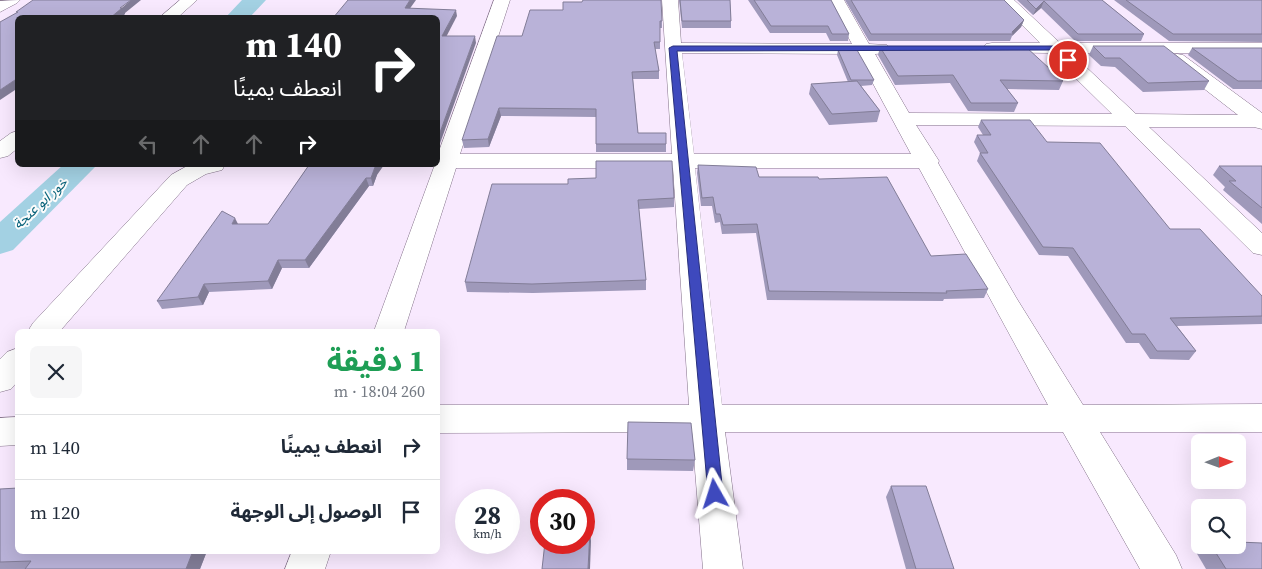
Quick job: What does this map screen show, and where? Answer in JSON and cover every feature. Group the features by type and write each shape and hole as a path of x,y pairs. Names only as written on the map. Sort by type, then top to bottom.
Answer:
{"street":[{"path":"0,7 12,0"},
{"path":"171,15 189,0"},
{"path":"390,329 442,161 502,0"},
{"path":"670,0 707,419 723,569"},
{"path":"836,0 1006,304 1162,569"},
{"path":"1005,0 1262,247"},
{"path":"1141,31 1260,122"},
{"path":"673,48 902,49"},
{"path":"976,48 1262,48"},
{"path":"904,119 1260,122"},
{"path":"0,151 15,139"},
{"path":"442,161 928,162"},
{"path":"45,329 179,180 198,169 206,167"},
{"path":"0,380 15,363"},
{"path":"440,419 1262,418"},
{"path":"0,432 15,431"},
{"path":"305,569 311,554"}],"building":[{"path":"33,0 131,0 114,15 15,15 15,80 0,90 0,22 18,12 16,12"},
{"path":"348,0 410,0 405,8 456,10 442,36 475,36 440,132 440,15 336,15"},
{"path":"583,0 661,0 660,42 654,42 659,71 632,72 638,133 666,133 666,144 596,144 596,109 499,108 488,139 462,140 497,36 522,36 530,10 563,10 563,2 582,2"},
{"path":"680,0 730,0 731,21 682,21"},
{"path":"754,0 831,0 849,34 832,34 828,26 771,26"},
{"path":"851,0 1004,0 1024,20 1012,32 1013,34 871,34"},
{"path":"1027,0 1102,0 1144,34 1078,34 1044,1 1036,9"},
{"path":"1126,0 1262,0 1262,34 1173,34"},
{"path":"1093,46 1164,46 1209,81 1148,83 1120,58 1105,58"},
{"path":"880,47 1026,47 1063,81 1000,80 1018,103 971,103 953,75 898,76"},
{"path":"1192,48 1262,48 1262,81 1238,81"},
{"path":"838,50 857,50 874,80 851,80"},
{"path":"857,81 880,111 832,114 811,84"},
{"path":"981,120 1030,120 1047,142 1100,143 1170,229 1200,229 1262,296 1262,316 1170,318 1196,351 1157,351 1145,334 1132,334 1073,248 1043,247 980,153 988,153 977,135 991,135"},
{"path":"596,161 672,161 674,198 638,200 646,280 532,284 465,282 492,184 568,184 568,179 596,178"},
{"path":"698,165 756,167 759,177 818,177 819,179 887,177 931,256 966,254 988,289 946,291 947,293 769,291 757,224 723,225 720,214 716,214 713,197 702,198"},
{"path":"1219,166 1262,166 1262,208 1229,181 1236,181"},
{"path":"308,167 375,167 371,178 366,178 305,260 278,260 268,281 204,284 198,297 157,301 222,211 235,218 232,224 268,224"},
{"path":"628,422 691,423 695,460 627,459"},
{"path":"891,486 926,486 954,569 916,569"},
{"path":"15,488 15,554 192,554 186,569 25,569 31,561 0,562 0,489"},
{"path":"1246,542 1262,543 1262,569 1226,569 1217,554 1246,554"},
{"path":"544,554 589,554 588,569 542,569"}],"waterway":[{"name":"خور ابو عنجة","path":"239,15 255,0"},
{"name":"خور ابو عنجة","path":"0,242 79,167"}],"route":[{"path":"715,494 673,48 865,50 1056,48 1068,60"}]}
